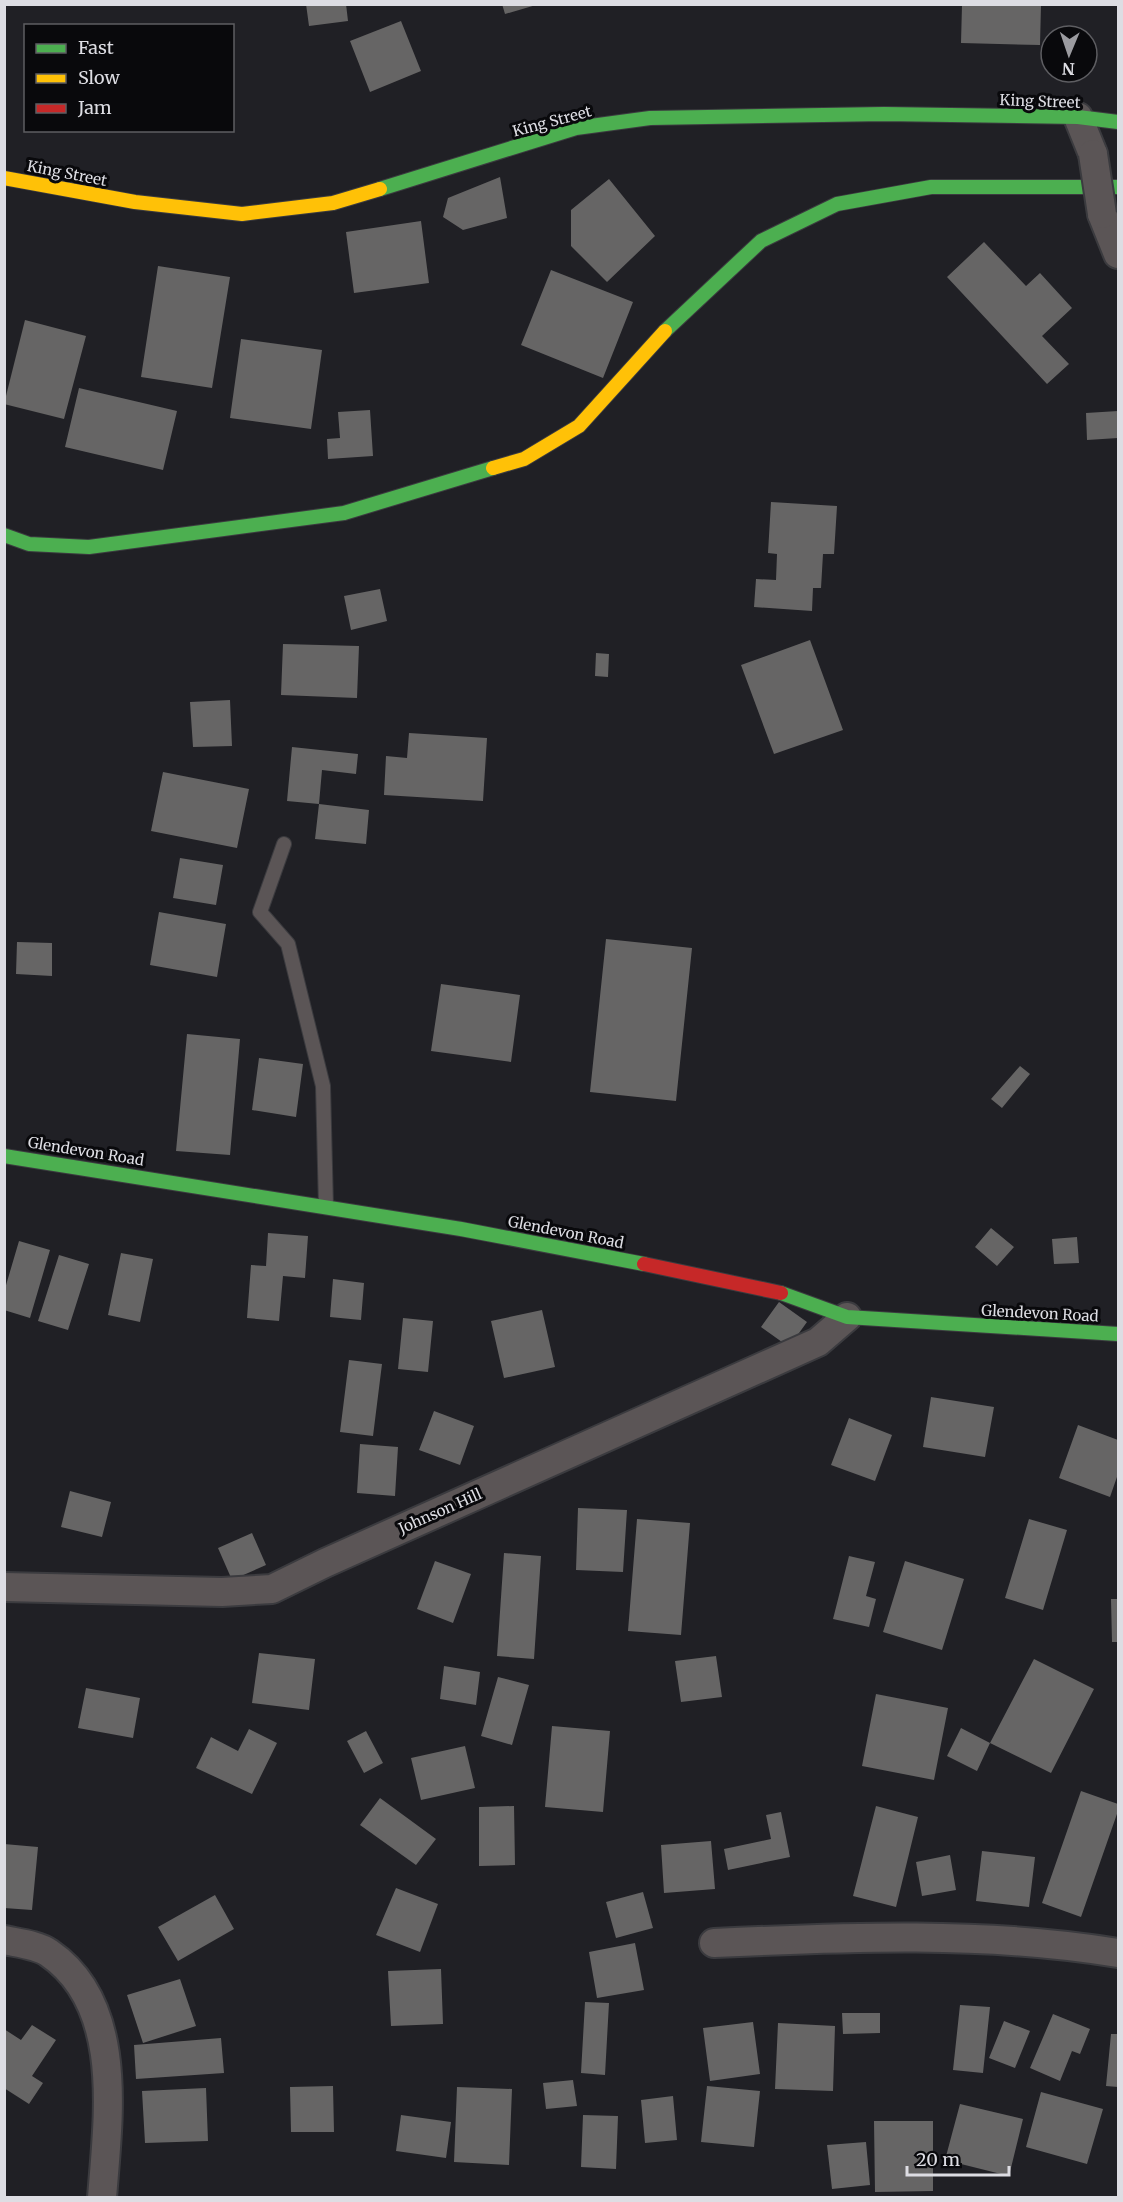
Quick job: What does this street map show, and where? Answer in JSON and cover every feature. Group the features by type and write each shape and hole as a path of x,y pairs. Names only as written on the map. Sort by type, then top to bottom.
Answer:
{"street":[{"name":"King Street","path":"4,178 135,202 242,213 333,203 576,129 650,118 884,114 1078,117 1119,122"},
{"path":"1078,117 1093,154 1102,214 1119,254"},
{"path":"4,535 29,544 89,547 345,513 524,459 579,426 673,322 761,241 837,204 931,187 1119,187"},
{"name":"Glendevon Road","path":"4,1156 461,1229 768,1288 847,1317 1119,1334"},
{"name":"Johnson Hill","path":"4,1587 222,1592 272,1589 325,1563 818,1342 847,1317"},
{"path":"714,1943 828,1938 937,1940 1066,1944 1119,1953"},
{"path":"4,1940 48,1952 83,1985 103,2037 108,2111 102,2198"}],"lane":[{"path":"284,844 260,912 288,944 323,1086 326,1206"}],"building":[{"path":"306,4 346,4 348,21 309,26"},
{"path":"502,4 535,4 536,5 505,14"},
{"path":"962,5 1041,5 1039,45 961,43"},
{"path":"401,21 421,71 370,92 350,41"},
{"path":"500,177 507,218 463,230 443,217 448,198"},
{"path":"609,179 655,236 607,282 571,246 571,210"},
{"path":"421,221 429,283 354,293 346,232"},
{"path":"984,242 1026,286 1040,273 1072,308 1042,336 1069,364 1047,384 947,277"},
{"path":"158,266 230,277 212,388 141,377"},
{"path":"551,270 633,302 603,378 521,345"},
{"path":"25,320 86,336 64,419 4,404"},
{"path":"241,339 322,350 311,429 230,418"},
{"path":"79,388 177,411 163,470 65,447"},
{"path":"370,410 373,456 328,459 327,439 340,438 338,412"},
{"path":"1118,411 1118,438 1087,440 1086,413"},
{"path":"771,502 837,506 834,554 823,554 821,588 813,588 812,611 754,607 756,579 776,580 777,554 768,553"},
{"path":"380,589 387,621 351,630 344,596"},
{"path":"810,640 843,730 774,754 741,665"},
{"path":"283,644 359,646 357,698 281,695"},
{"path":"596,653 609,654 608,677 595,676"},
{"path":"230,700 232,746 193,747 190,702"},
{"path":"409,733 487,738 483,801 384,795 386,756 407,758"},
{"path":"292,747 358,754 356,774 322,770 319,804 287,801"},
{"path":"163,772 249,789 237,848 151,831"},
{"path":"319,804 369,810 366,844 315,839"},
{"path":"180,858 223,865 216,905 173,898"},
{"path":"159,912 226,924 217,977 150,965"},
{"path":"606,939 692,948 676,1101 590,1092"},
{"path":"17,942 52,943 52,976 16,974"},
{"path":"441,984 520,995 511,1062 431,1051"},
{"path":"187,1034 240,1039 230,1155 176,1151"},
{"path":"259,1058 303,1064 296,1117 252,1110"},
{"path":"1020,1066 1030,1074 1002,1108 991,1099"},
{"path":"991,1228 1014,1247 997,1266 975,1247"},
{"path":"268,1233 308,1236 305,1278 283,1276 279,1321 247,1318 251,1265 266,1266"},
{"path":"1077,1237 1079,1263 1054,1264 1052,1239"},
{"path":"19,1241 50,1250 30,1318 4,1310 4,1292"},
{"path":"121,1253 153,1259 140,1322 108,1315"},
{"path":"59,1255 89,1264 68,1330 38,1321"},
{"path":"333,1279 364,1283 361,1320 330,1317"},
{"path":"779,1302 807,1322 789,1347 761,1327"},
{"path":"542,1310 555,1367 504,1378 491,1321"},
{"path":"403,1318 433,1321 428,1372 398,1369"},
{"path":"349,1360 382,1364 373,1436 340,1432"},
{"path":"931,1397 994,1407 985,1457 923,1447"},
{"path":"434,1411 474,1426 460,1465 419,1450"},
{"path":"849,1418 892,1435 875,1481 831,1465"},
{"path":"1078,1425 1118,1440 1118,1474 1110,1497 1059,1478"},
{"path":"360,1444 398,1447 395,1496 357,1493"},
{"path":"70,1491 111,1502 102,1537 61,1527"},
{"path":"578,1508 627,1510 623,1572 576,1570"},
{"path":"637,1519 690,1523 681,1635 628,1631"},
{"path":"1029,1519 1067,1530 1043,1610 1005,1598"},
{"path":"252,1533 266,1565 232,1580 218,1548"},
{"path":"504,1553 541,1556 534,1659 497,1656"},
{"path":"849,1556 875,1562 866,1596 876,1599 869,1627 833,1619"},
{"path":"435,1561 471,1574 453,1623 417,1609"},
{"path":"905,1561 964,1579 942,1650 883,1632"},
{"path":"1111,1599 1118,1599 1118,1642 1112,1642"},
{"path":"259,1653 315,1659 309,1710 252,1703"},
{"path":"716,1656 722,1697 681,1702 675,1661"},
{"path":"1034,1659 1094,1689 1051,1773 990,1743"},
{"path":"444,1666 480,1672 476,1705 440,1699"},
{"path":"498,1677 529,1685 512,1745 481,1736"},
{"path":"86,1688 140,1698 133,1738 78,1728"},
{"path":"876,1694 948,1708 934,1780 862,1766"},
{"path":"552,1726 610,1731 603,1812 545,1807"},
{"path":"961,1728 990,1743 977,1771 947,1756"},
{"path":"249,1729 277,1743 252,1794 196,1768 211,1737 238,1751"},
{"path":"366,1731 383,1763 364,1773 347,1741"},
{"path":"465,1746 475,1788 421,1800 411,1758"},
{"path":"1081,1791 1118,1804 1118,1811 1081,1917 1042,1903"},
{"path":"380,1798 436,1839 416,1865 360,1825"},
{"path":"514,1806 515,1865 479,1866 479,1807"},
{"path":"876,1806 918,1817 896,1907 853,1896"},
{"path":"781,1812 790,1857 728,1870 724,1849 771,1839 766,1815"},
{"path":"711,1841 715,1889 664,1893 661,1845"},
{"path":"4,1844 38,1847 32,1910 4,1908"},
{"path":"982,1851 1035,1857 1029,1907 976,1901"},
{"path":"950,1855 956,1890 922,1896 916,1862"},
{"path":"396,1888 438,1904 420,1952 376,1935"},
{"path":"643,1892 653,1928 616,1938 606,1902"},
{"path":"215,1895 234,1929 178,1961 158,1927"},
{"path":"635,1943 644,1990 597,1998 589,1952"},
{"path":"441,1969 443,2024 391,2026 388,1971"},
{"path":"180,1979 196,2026 143,2043 127,1995"},
{"path":"585,2002 609,2003 605,2075 581,2073"},
{"path":"960,2005 990,2007 983,2073 953,2070"},
{"path":"842,2013 880,2013 880,2033 843,2034"},
{"path":"1053,2014 1090,2029 1080,2054 1072,2051 1060,2081 1030,2068"},
{"path":"1004,2021 1030,2031 1015,2068 989,2058"},
{"path":"753,2022 760,2074 710,2081 703,2028"},
{"path":"778,2023 835,2026 833,2091 775,2089"},
{"path":"32,2025 56,2040 32,2076 43,2083 29,2104 4,2088 4,2029 21,2040"},
{"path":"1111,2034 1118,2034 1118,2087 1106,2086"},
{"path":"221,2038 224,2073 136,2079 134,2045"},
{"path":"573,2080 577,2106 546,2109 543,2083"},
{"path":"333,2086 334,2132 291,2132 290,2087"},
{"path":"707,2086 760,2091 754,2147 701,2142"},
{"path":"457,2087 512,2089 509,2165 454,2162"},
{"path":"206,2088 208,2141 145,2143 142,2091"},
{"path":"1041,2092 1103,2109 1087,2164 1026,2147"},
{"path":"673,2096 677,2140 645,2143 641,2100"},
{"path":"960,2104 1023,2119 1009,2176 945,2160"},
{"path":"401,2115 451,2122 446,2158 396,2151"},
{"path":"583,2115 618,2116 616,2169 581,2167"},
{"path":"874,2121 933,2121 933,2191 875,2192"},
{"path":"866,2142 870,2185 832,2189 827,2145"}],"traffic: fast":[{"path":"380,189 576,128 650,118 884,114 1078,117 1118,122"},
{"path":"665,331 761,241 837,204 931,187 1118,187"},
{"path":"4,535 29,544 89,547 344,513 493,468"},
{"path":"4,1156 461,1229 644,1264"},
{"path":"781,1293 847,1317 1118,1334"}],"traffic: slow":[{"path":"4,178 135,202 242,214 333,203 380,189"},
{"path":"493,468 524,459 579,426 665,331"}],"traffic: jam":[{"path":"644,1264 781,1293"}]}
